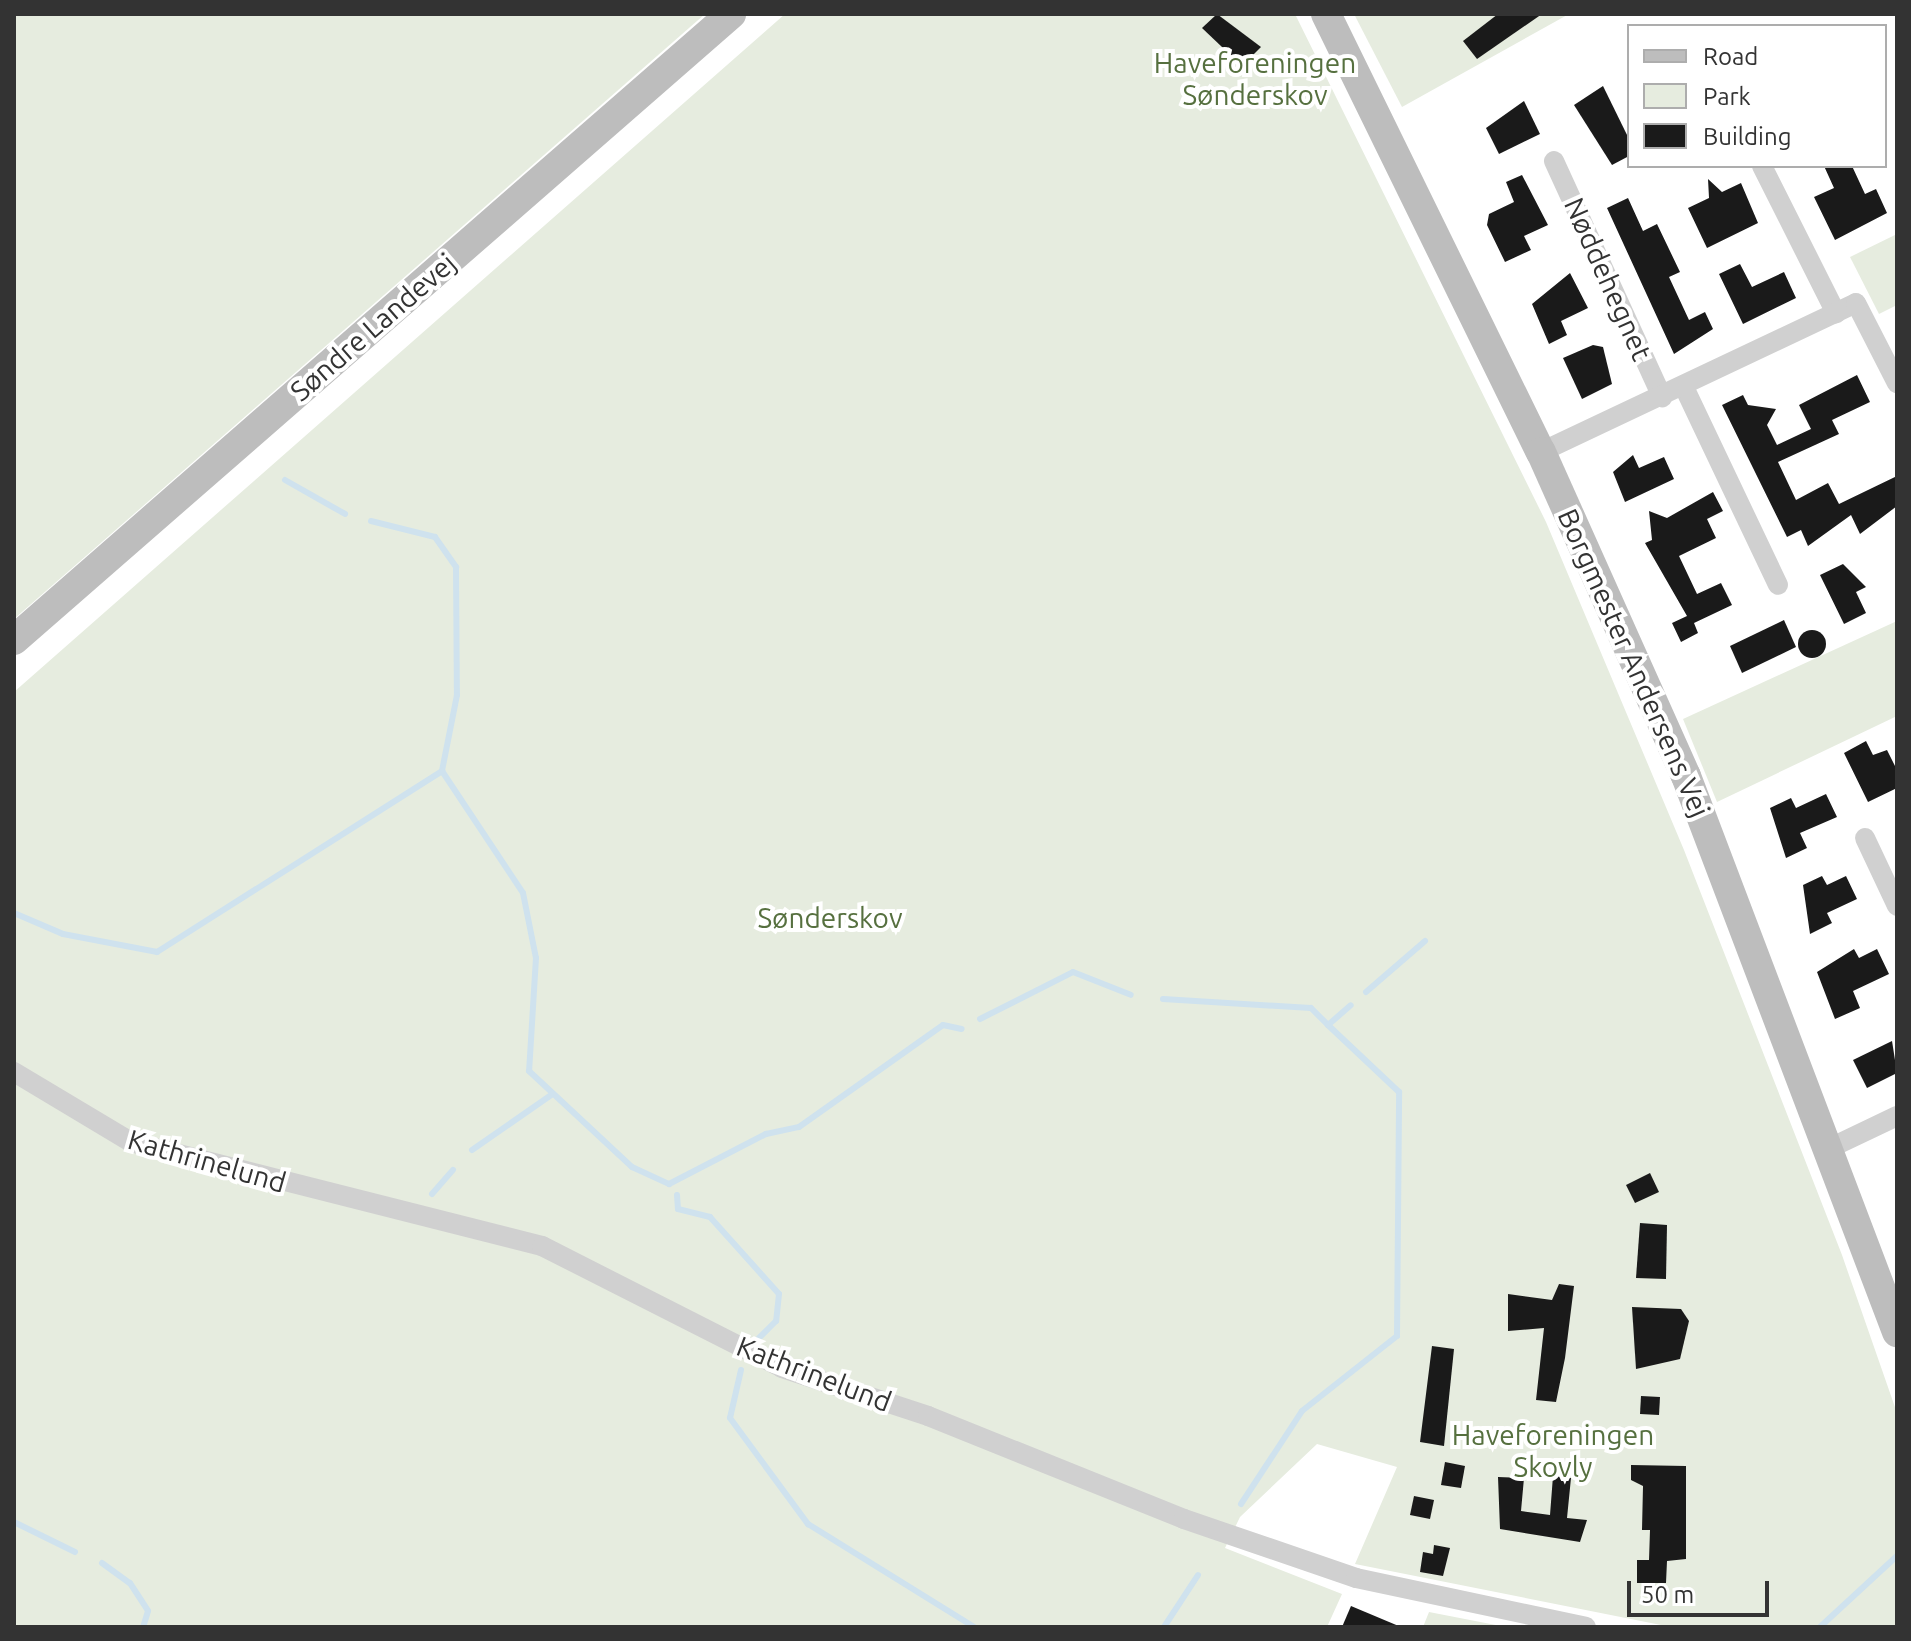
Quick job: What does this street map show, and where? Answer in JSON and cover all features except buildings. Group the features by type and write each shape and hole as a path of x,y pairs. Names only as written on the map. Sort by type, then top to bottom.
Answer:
{"street":[{"name":"Søndre Landevej","path":"14,640 731,14"},
{"name":"Borgmester Andersens Vej","path":"1326,14 1541,452 1686,776 1830,1148 1897,1332"},
{"name":"Nøddehegnet","path":"1554,161 1662,397"},
{"path":"1763,168 1836,313"},
{"path":"1541,452 1856,303 1897,383"},
{"path":"1684,387 1778,585"},
{"path":"1865,838 1897,906"},
{"name":"Kathrinelund","path":"14,1072 131,1142 542,1246 782,1368 928,1416 1196,1523 1356,1578 1586,1627"},
{"path":"1830,1148 1897,1116"}],"green space":[{"path":"14,14 705,14 14,619"},
{"name":"Sønderskov","path":"785,14 1295,14 1546,522 1684,850 1842,1255 1897,1413 1897,1627 1671,1627 1355,1564 1397,1467 1317,1444 1240,1517 1225,1548 1342,1594 1327,1627 14,1627 14,692"},
{"name":"Haveforeningen Sønderskov","path":"1354,14 1569,14 1402,107"},
{"path":"1897,234 1897,305 1879,314 1850,257"},
{"path":"1897,621 1897,716 1717,802 1683,719"},
{"path":"1429,1612 1506,1627 1423,1627"}],"waterway":[{"path":"285,480 345,514"},
{"path":"371,521 435,537 456,567 457,695 442,771 523,893 536,958 529,1071 632,1167 669,1184 766,1134 799,1127 943,1025 962,1029"},
{"path":"14,913 63,934 157,952 442,771"},
{"path":"1366,992 1425,941"},
{"path":"980,1019 1073,972 1131,995"},
{"path":"1163,999 1311,1008 1328,1025"},
{"path":"1241,1504 1302,1411 1397,1336 1399,1092 1328,1025 1351,1005"},
{"path":"472,1150 551,1095"},
{"path":"432,1194 453,1170"},
{"path":"677,1195 678,1209 710,1217 779,1294 776,1321 759,1338"},
{"path":"741,1370 730,1418 808,1524 974,1627"},
{"path":"14,1522 75,1552"},
{"path":"1820,1627 1897,1556"},
{"path":"102,1563 130,1583 148,1611 143,1627"},
{"path":"1164,1627 1198,1575"}],"park label":[{"name":"Haveforeningen Skovly","path":"1553,1451"}]}
